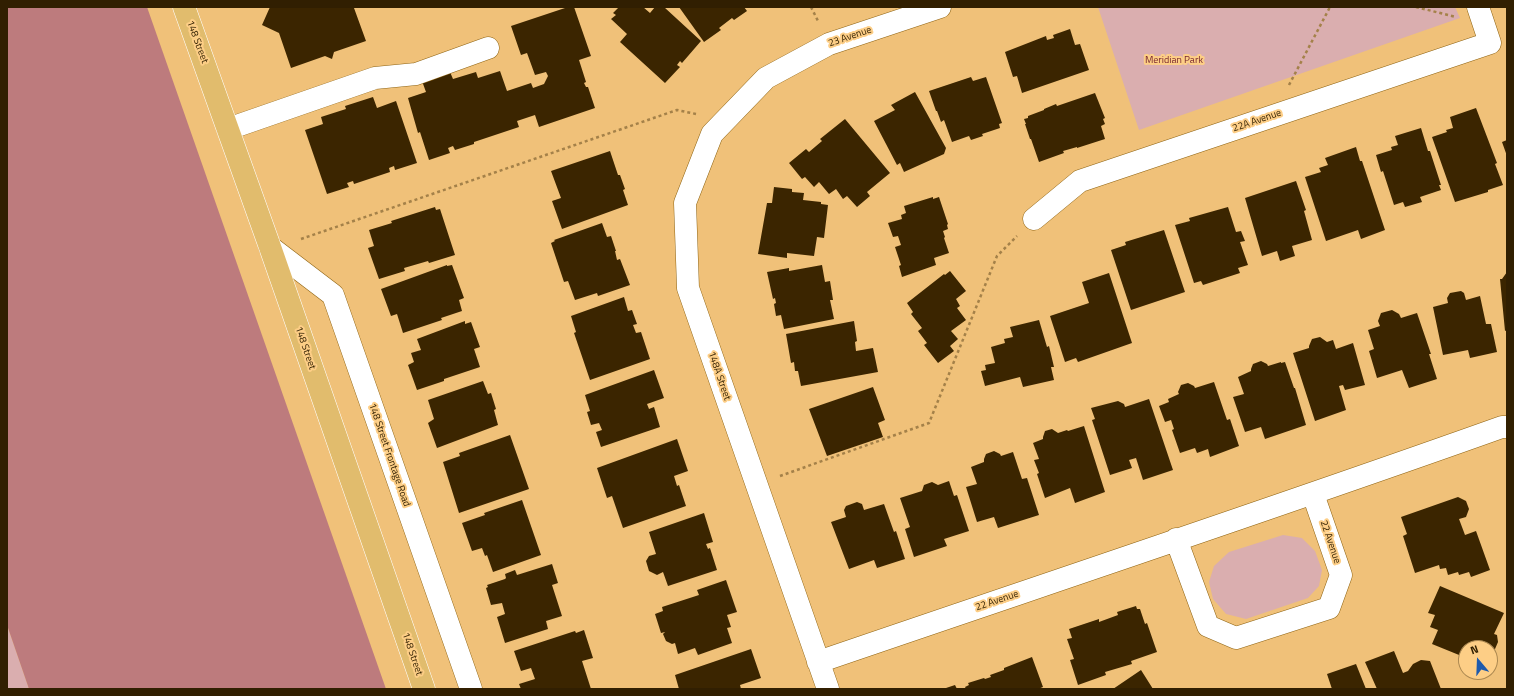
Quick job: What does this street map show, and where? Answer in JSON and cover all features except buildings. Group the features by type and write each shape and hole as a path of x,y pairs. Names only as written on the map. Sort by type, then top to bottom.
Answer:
{"main road":[{"name":"148 Street","path":"184,7 270,247 424,689"}],"street":[{"name":"23 Avenue","path":"766,78 829,44 940,7"},
{"name":"22A Avenue","path":"1034,218 1080,181 1490,43 1478,7"},
{"path":"228,129 375,78 416,74 488,48"},
{"name":"148A Street","path":"766,78 712,134 685,204 688,288 828,689"},
{"name":"148 Street Frontage Road","path":"270,247 333,296 471,689"},
{"name":"22 Avenue","path":"818,662 1507,427"},
{"name":"22 Avenue","path":"1176,539 1208,626 1236,638 1328,608 1342,575 1313,494"}],"path":[{"path":"811,7 818,21"},
{"path":"1273,115 1330,7"},
{"path":"297,240 677,110 699,115"},
{"path":"756,484 929,423 997,256 1034,218"}],"green space":[{"name":"Meridian Park","path":"1098,7 1455,7 1460,18 1139,130"},
{"path":"1283,535 1302,538 1315,551 1322,570 1319,586 1308,598 1246,619 1226,614 1213,599 1209,582 1214,566 1229,552"},
{"path":"7,625 29,689 7,689"}],"shaded area":[{"path":"7,7 147,7 386,689 29,689 7,625"}]}
